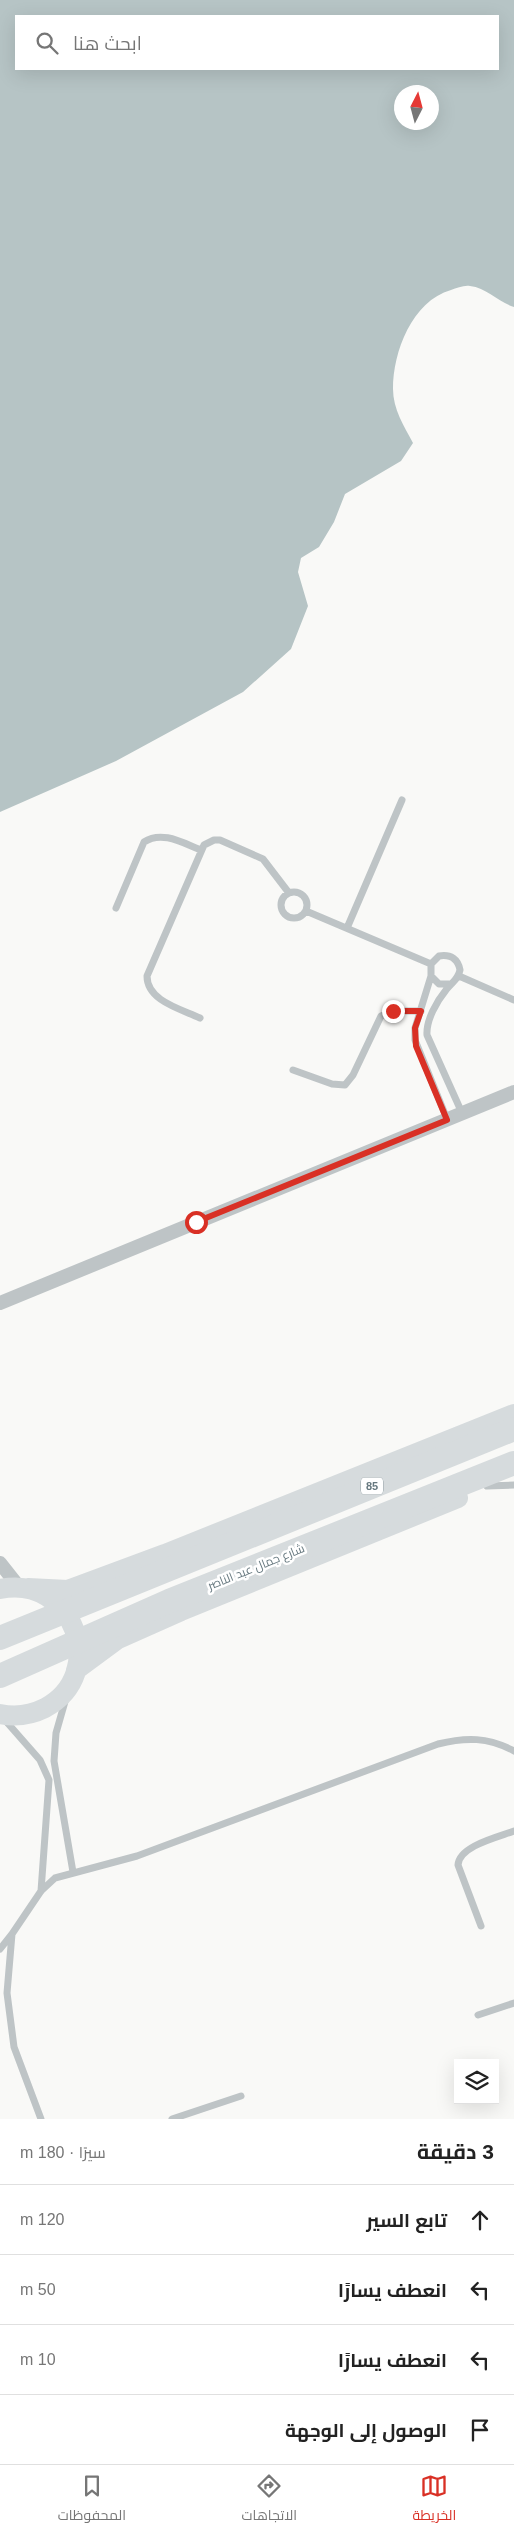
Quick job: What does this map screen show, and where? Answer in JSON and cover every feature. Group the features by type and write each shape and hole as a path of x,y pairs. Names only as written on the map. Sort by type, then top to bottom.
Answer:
{"highway":[{"name":"85","path":"0,1638 514,1429"},
{"name":"شارع جمال عبد الناصر","path":"0,1676 170,1601 514,1462"}],"main road":[{"path":"16,1588 68,1590 165,1554 514,1414"},
{"path":"0,1715 20,1715 42,1709 60,1696 73,1677 118,1639 181,1611 514,1475"},
{"path":"16,1588 52,1599 70,1619 78,1644 73,1677"}],"street":[{"path":"0,1303 514,1092"},
{"path":"0,1563 16,1588"}],"lane":[{"path":"346,928 402,800"},
{"path":"116,908 144,842 158,836 166,837 201,850"},
{"path":"200,1018 156,997 147,984 146,976 204,844 214,840 256,856 270,865 289,892"},
{"path":"289,892 299,893 304,896 307,906 306,911 298,918 288,918 280,905 284,895 289,892"},
{"path":"306,911 431,964"},
{"path":"447,1120 416,1046 415,1028 431,976 431,964 439,956 451,956 459,964 459,976 439,1000 428,1025 427,1035 462,1113"},
{"path":"431,976 439,984 451,984"},
{"path":"459,976 514,1000"},
{"path":"293,1070 332,1084 345,1085 353,1075 381,1016 393,1011 421,1011"},
{"path":"487,1486 514,1485"},
{"path":"73,1677 56,1733 54,1751 73,1872"},
{"path":"0,1715 40,1760 49,1780 41,1891"},
{"path":"0,1949 41,1891 55,1878 137,1856 438,1744 458,1739 479,1738 498,1742 514,1751"},
{"path":"482,1926 458,1865 459,1860 464,1852 514,1830"},
{"path":"12,1934 7,1976 8,2009 14,2047 41,2119"},
{"path":"478,2016 514,2003"},
{"path":"0,2004 8,2009"},
{"path":"172,2119 241,2096"}],"shaded area":[{"path":"0,0 514,0 514,307 482,289 465,286 437,296 425,305 416,316 401,344 393,389 397,410 413,443 401,461 345,494 334,522 319,547 301,558 298,572 308,606 291,649 243,692 116,761 0,812"}],"route":[{"path":"196,1222 447,1120 416,1046 414,1034 421,1011 393,1011"}]}
